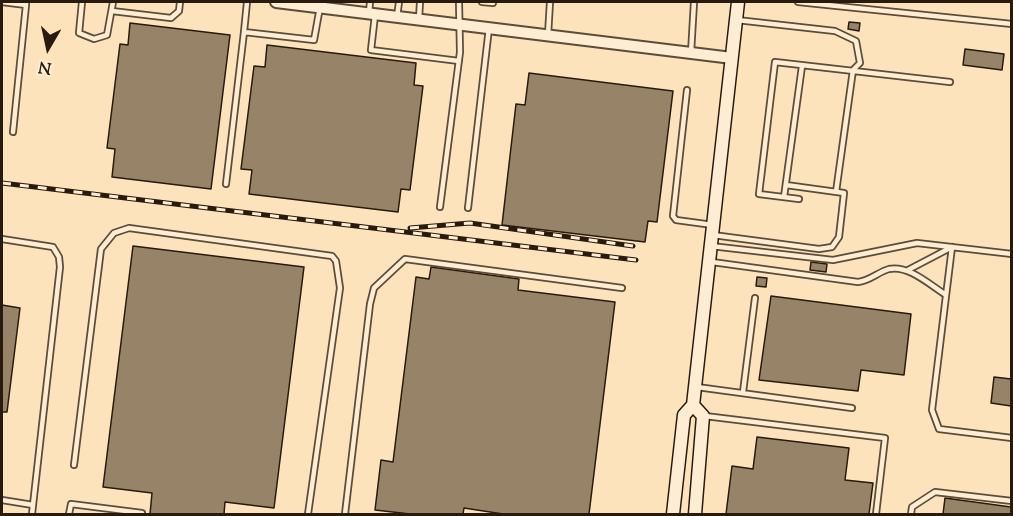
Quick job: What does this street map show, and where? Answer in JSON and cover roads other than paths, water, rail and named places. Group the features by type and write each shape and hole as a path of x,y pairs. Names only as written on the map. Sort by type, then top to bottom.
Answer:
{"main road":[{"path":"673,514 684,415 693,405 738,2"},
{"path":"693,405 704,416 695,514"}],"street":[{"path":"276,2 371,9 419,19 732,58"}],"lane":[{"path":"2,2 26,3 13,132"},
{"path":"82,2 80,33 94,39 107,35 113,2"},
{"path":"112,11 171,18 179,11 180,2"},
{"path":"226,184 248,2"},
{"path":"398,16 399,2"},
{"path":"419,19 420,2"},
{"path":"440,207 459,62 459,2"},
{"path":"482,2 494,3"},
{"path":"548,35 550,2"},
{"path":"691,53 694,2"},
{"path":"798,2 1011,24"},
{"path":"244,32 314,40 320,7"},
{"path":"371,9 371,50 459,62"},
{"path":"736,20 835,31 856,41 860,63 853,70 836,192"},
{"path":"468,208 489,28"},
{"path":"799,200 759,194 775,62 950,82"},
{"path":"784,197 802,66"},
{"path":"687,90 674,216 676,220 712,235 833,260 917,243 1011,254"},
{"path":"712,235 819,249 832,247 839,237 844,193 786,184"},
{"path":"74,465 101,249 114,233 129,228 332,256 336,261 340,288 308,514"},
{"path":"2,240 53,246 59,257 56,313 32,514"},
{"path":"908,270 952,247"},
{"path":"952,247 932,410 939,429 1011,438"},
{"path":"345,514 370,304 374,288 405,259 622,288"},
{"path":"709,262 858,282 866,282 890,269 908,270 946,295"},
{"path":"743,392 755,298"},
{"path":"695,387 852,408"},
{"path":"704,416 885,438 876,514"},
{"path":"911,514 912,507 934,492 1011,501"},
{"path":"2,500 33,505"},
{"path":"69,514 70,504 142,513"}],"railway":[{"path":"2,183 636,260"},
{"path":"410,228 470,223 633,246"}]}
